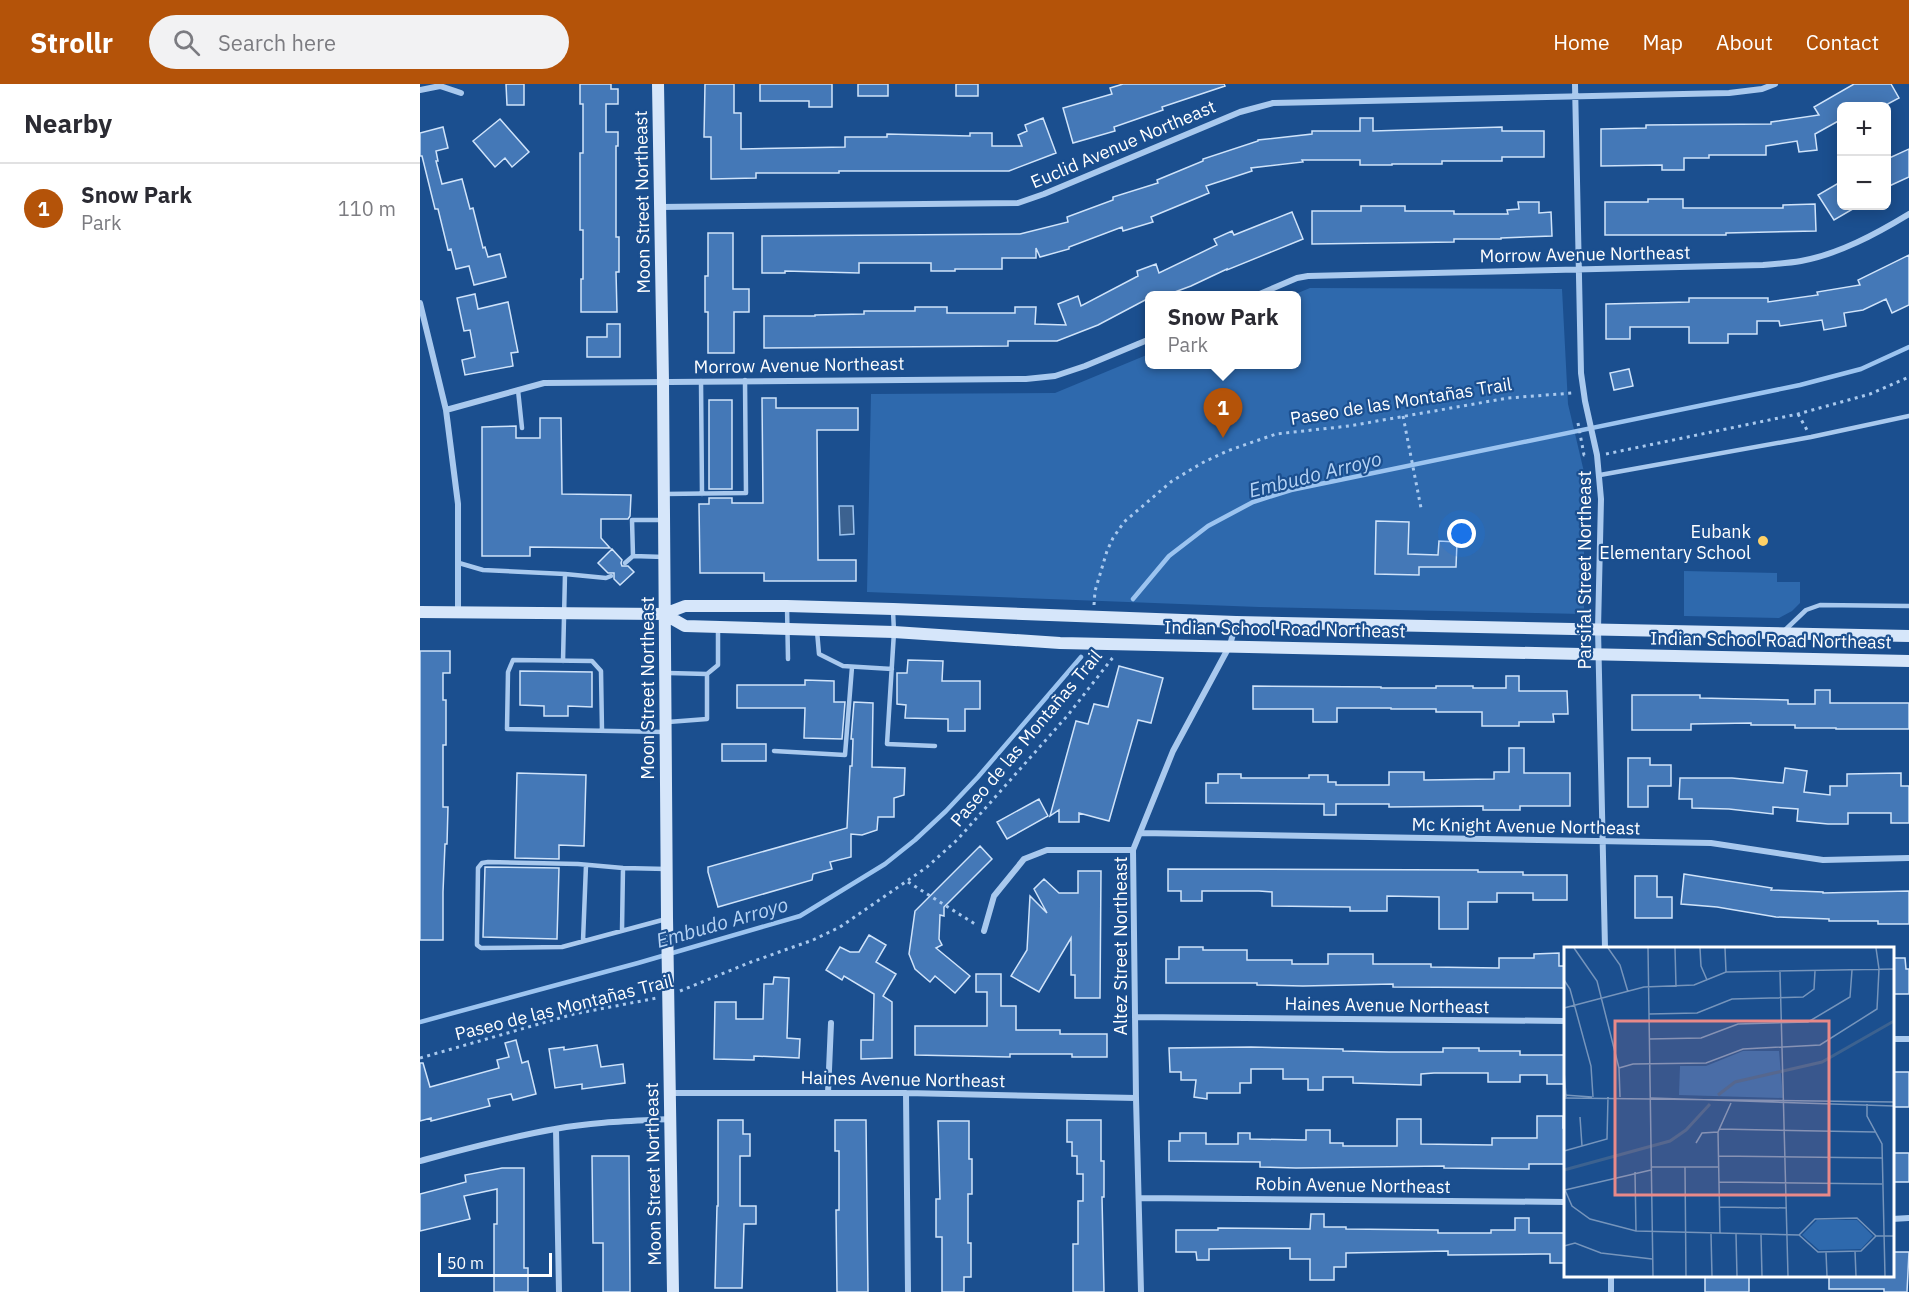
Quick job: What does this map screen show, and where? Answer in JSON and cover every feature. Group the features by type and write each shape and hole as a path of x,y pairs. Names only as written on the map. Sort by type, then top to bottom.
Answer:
{"street":[{"name":"Moon Street Northeast","path":"658,84 673,1292"},
{"name":"Parsifal Street Northeast","path":"1575,84 1581,373 1597,455 1601,499 1598,629 1605,947"},
{"name":"Euclid Avenue Northeast","path":"660,207 1018,203 1240,112 1273,103 1729,93 1762,89 1775,84"},
{"path":"420,90 440,86 461,93"},
{"name":"Morrow Avenue Northeast","path":"1267,291 1297,278 1308,276 1763,265 1802,261 1843,248 1909,214"},
{"path":"420,303 446,410 458,504 458,612"},
{"name":"Morrow Avenue Northeast","path":"446,410 544,383 1026,379 1055,376 1145,341"},
{"name":"Indian School Road Northeast","path":"420,612 664,614 685,606 787,606 1236,622 1909,636"},
{"name":"Indian School Road Northeast","path":"664,614 685,626 894,632 1060,643 1909,661"},
{"name":"Altez Street Northeast","path":"1141,1292 1133,850 1173,751 1230,645 1236,622"},
{"name":"Mc Knight Avenue Northeast","path":"1141,834 1711,843 1824,860 1909,858"},
{"path":"984,931 994,896 1024,859 1047,850 1133,850"},
{"name":"Haines Avenue Northeast","path":"1136,1017 1564,1021"},
{"path":"828,1093 831,1023"},
{"path":"1894,1040 1909,1039"},
{"name":"Haines Avenue Northeast","path":"669,1093 1136,1098"},
{"path":"906,1094 908,1292"},
{"path":"420,1161 487,1143 556,1129 670,1119"},
{"path":"556,1129 559,1292"},
{"name":"Robin Avenue Northeast","path":"1139,1198 1564,1202"},
{"path":"1894,1219 1909,1218"}],"lane":[{"path":"664,494 746,493 745,380"},
{"path":"701,381 702,494"},
{"path":"518,390 522,428"},
{"path":"1600,475 1811,437 1909,416"},
{"path":"633,556 632,520 664,520"},
{"path":"625,563 633,556 664,558"},
{"path":"459,563 483,570 606,578 611,576"},
{"path":"563,661 565,574"},
{"path":"1782,633 1806,610 1820,605 1909,606"},
{"path":"787,606 788,659"},
{"path":"893,609 894,632 887,744 935,746"},
{"path":"665,673 707,674 718,665 718,628"},
{"path":"817,631 819,654 843,666 892,669"},
{"path":"602,731 601,671 592,661 513,660 508,672 507,729 602,731 665,727 707,719 707,674"},
{"path":"774,751 845,755 852,666"},
{"path":"667,868 623,868 586,864 482,863 478,868 477,940 479,948 558,947 667,918"},
{"path":"583,941 586,864"},
{"path":"622,930 623,868"}],"path":[{"path":"1584,454 1597,455 1623,451 1798,414 1870,394 1909,377"},
{"name":"Paseo de las Montañas Trail","path":"1090,616 1095,591 1113,538 1124,522 1172,482 1202,463 1227,451 1276,434 1349,426 1508,398 1572,393"},
{"path":"1403,416 1421,508"},
{"name":"Paseo de las Montañas Trail","path":"420,1058 669,989 813,940 840,927 908,882 958,839 1068,715 1115,654 1105,643"},
{"path":"908,882 984,931"}],"shaded area":[{"path":"1310,288 1562,289 1568,404 1584,472 1584,614 1259,607 867,592 871,394 1055,393 1145,356 1145,369 1301,369 1301,292"},
{"path":"839,506 853,506 854,534 840,535"},
{"path":"1684,571 1777,573 1777,582 1800,582 1800,603 1792,611 1779,618 1684,616"}],"building":[{"path":"506,84 524,84 524,105 507,105"},
{"path":"580,84 611,84 611,89 618,89 618,104 606,104 606,132 618,132 618,146 616,146 616,237 619,237 619,272 616,272 617,312 581,312 583,230 580,230 580,153 583,153 583,104 580,104"},
{"path":"705,84 734,84 734,113 741,113 741,149 845,147 845,137 887,137 887,134 970,136 970,133 992,133 992,146 1022,146 1018,135 1027,131 1025,125 1043,118 1056,153 1009,171 756,173 756,178 711,179 711,137 704,137"},
{"path":"760,84 832,84 832,107 809,107 809,101 760,101"},
{"path":"858,84 888,84 888,96 858,96"},
{"path":"956,84 978,84 978,96 956,96"},
{"path":"1123,84 1224,84 1225,86 1162,107 1163,110 1114,127 1115,131 1073,143 1063,108 1112,94 1110,88"},
{"path":"1854,84 1891,84 1899,98 1891,102 1837,102 1837,122 1815,134 1817,150 1799,152 1797,141 1766,146 1766,155 1709,155 1709,158 1684,158 1684,170 1662,170 1662,165 1601,166 1601,129 1646,128 1646,125 1771,124 1771,122 1819,115 1814,107"},
{"path":"1360,118 1373,118 1373,131 1502,127 1502,131 1544,131 1544,157 1502,157 1502,161 1442,161 1442,164 1392,165 1360,165 1360,160 1302,160 1303,162 1251,168 1252,171 1206,186 1209,193 1151,217 1153,222 1123,231 1122,227 1069,247 1069,249 1040,257 1036,248 1036,258 1002,258 1002,269 931,271 931,263 859,263 859,273 785,271 785,273 762,273 762,236 1020,234 1068,222 1067,217 1113,200 1113,197 1158,183 1157,180 1203,161 1203,159 1258,140 1312,134 1312,131 1360,131"},
{"path":"500,119 529,152 512,167 505,158 495,167 473,141"},
{"path":"443,127 448,148 436,151 442,184 462,179 470,209 473,208 483,248 485,247 488,257 500,254 506,277 474,285 469,266 456,269 451,249 448,250 438,209 435,209 422,156 420,156 420,133"},
{"path":"1909,149 1909,177 1891,185 1891,157"},
{"path":"1837,184 1837,210 1851,210 1834,220 1818,195"},
{"path":"1648,199 1683,199 1683,208 1783,208 1783,205 1815,204 1816,231 1726,233 1726,235 1605,235 1605,202 1648,202"},
{"path":"1518,202 1539,202 1539,213 1551,212 1552,236 1454,239 1454,242 1312,244 1312,211 1361,211 1361,206 1405,206 1405,211 1508,214 1507,210 1519,209"},
{"path":"1292,212 1303,239 1178,291 1145,291 1145,300 1098,325 1057,341 1008,341 1008,346 764,348 764,316 915,311 915,307 947,307 947,313 1015,313 1015,307 1036,307 1035,324 1066,325 1058,304 1078,296 1081,306 1138,276 1137,271 1156,264 1159,273 1217,245 1214,239 1232,231 1234,235"},
{"path":"708,233 733,233 733,289 749,289 749,312 734,312 734,353 708,353 705,276 708,276"},
{"path":"1909,255 1909,305 1892,313 1886,299 1863,310 1844,313 1846,326 1824,330 1822,320 1780,326 1779,321 1757,321 1757,334 1728,334 1728,343 1689,343 1689,327 1630,327 1630,339 1606,339 1606,304 1689,302 1689,298 1768,298 1768,302 1818,295 1817,292 1860,285 1858,280"},
{"path":"475,294 478,309 508,302 518,352 511,353 513,366 465,375 462,360 475,357 470,330 464,331 457,298"},
{"path":"607,324 620,324 620,357 587,357 587,337 607,337"},
{"path":"1629,369 1633,386 1614,390 1610,373"},
{"path":"762,398 776,398 776,408 858,408 858,430 817,430 818,560 856,560 856,581 764,581 764,573 700,573 699,504 709,504 709,498 732,498 732,503 763,503"},
{"path":"709,400 732,400 732,489 709,489"},
{"path":"540,418 561,418 562,494 631,495 630,516 628,519 601,519 601,538 610,548 530,547 530,556 482,556 482,427 516,426 516,438 540,438"},
{"path":"1376,521 1409,522 1408,554 1438,555 1439,541 1457,542 1456,567 1419,567 1419,575 1375,574"},
{"path":"612,549 622,560 622,566 628,566 634,572 620,585 614,579 614,573 608,573 598,563"},
{"path":"420,651 450,651 450,673 443,673 443,700 446,700 446,745 443,745 443,807 448,807 443,892 443,940 420,940"},
{"path":"908,660 943,661 942,681 980,681 980,709 965,709 965,731 948,731 948,719 905,718 906,705 897,704 897,673 907,673"},
{"path":"1119,666 1163,678 1151,723 1138,720 1109,821 1079,813 1079,822 1059,822 1059,810 1050,816 1076,721 1088,724 1094,704 1108,707"},
{"path":"520,671 592,672 592,707 568,706 568,716 544,716 544,706 520,705"},
{"path":"1506,676 1519,676 1519,691 1567,691 1568,714 1553,714 1554,722 1519,722 1519,726 1482,726 1482,712 1337,708 1337,722 1313,722 1313,709 1253,709 1253,686 1506,688"},
{"path":"805,680 834,681 834,702 845,702 842,739 804,738 805,708 737,708 737,685 805,685"},
{"path":"1815,690 1830,690 1830,703 1909,703 1909,729 1795,728 1795,725 1751,725 1751,723 1691,724 1691,730 1632,730 1632,695 1700,695 1700,698 1788,700 1788,704 1815,704"},
{"path":"854,702 873,703 872,767 905,768 904,795 894,798 894,817 878,817 877,830 862,835 851,834 851,857 830,862 832,869 813,874 812,880 718,907 708,867 847,828"},
{"path":"722,744 766,744 766,761 722,761"},
{"path":"1509,748 1524,748 1524,773 1570,773 1570,806 1520,806 1520,810 1483,810 1483,806 1389,807 1389,804 1336,804 1336,815 1324,815 1324,804 1206,803 1206,783 1218,783 1218,774 1241,774 1241,778 1309,778 1309,775 1328,775 1328,782 1336,782 1336,785 1389,785 1389,772 1424,772 1424,780 1494,779 1494,772 1509,772"},
{"path":"1628,758 1650,758 1650,765 1671,765 1671,786 1648,786 1648,807 1628,807"},
{"path":"1785,768 1807,771 1804,792 1830,795 1830,786 1847,786 1847,774 1901,773 1901,786 1909,786 1909,823 1891,823 1891,813 1848,813 1848,824 1797,821 1798,809 1773,807 1773,814 1692,808 1692,799 1679,799 1680,778 1732,778 1783,783"},
{"path":"517,773 586,775 584,846 559,845 559,859 515,858"},
{"path":"1039,799 1048,816 1007,839 997,822"},
{"path":"980,846 992,859 944,907 944,916 940,915 939,939 942,945 936,948 970,976 955,993 935,976 930,982 915,969 909,954 915,911"},
{"path":"485,867 559,868 557,939 483,937"},
{"path":"1168,869 1478,870 1478,872 1523,872 1523,875 1567,875 1567,900 1533,900 1533,893 1497,893 1497,902 1468,902 1468,929 1439,929 1439,897 1387,896 1387,911 1350,911 1350,907 1272,906 1272,892 1259,891 1202,891 1202,901 1181,901 1181,891 1168,891"},
{"path":"1078,871 1101,871 1100,998 1075,998 1075,975 1071,975 1071,938 1039,992 1011,976 1027,950 1030,896 1047,913 1034,889 1044,879 1059,893 1078,893"},
{"path":"1684,874 1772,888 1771,890 1823,893 1909,891 1909,924 1776,917 1717,907 1681,904"},
{"path":"1635,876 1657,876 1657,897 1672,897 1672,918 1635,918"},
{"path":"869,935 886,945 876,962 896,974 883,996 892,1002 892,1058 861,1059 861,1040 873,1040 874,994 844,976 842,980 826,970 840,947 850,952 859,952"},
{"path":"1179,947 1203,947 1203,950 1247,950 1247,960 1292,960 1292,964 1328,964 1328,954 1373,954 1373,964 1431,964 1431,967 1499,968 1499,958 1534,958 1534,954 1559,953 1559,966 1564,966 1564,988 1393,987 1393,984 1303,986 1257,985 1257,983 1166,983 1166,959 1179,959"},
{"path":"1894,958 1905,958 1906,969 1909,969 1909,994 1894,994"},
{"path":"976,974 1001,974 1001,1006 1016,1006 1016,1030 1060,1030 1060,1034 1107,1034 1107,1057 1072,1057 1072,1054 1010,1054 1010,1057 915,1055 915,1026 987,1026 987,992 976,992"},
{"path":"774,977 789,978 787,1038 800,1039 799,1058 754,1056 754,1060 714,1059 715,1002 736,1002 736,1019 763,1019 764,984 773,984"},
{"path":"516,1040 522,1063 528,1061 536,1094 513,1100 511,1094 488,1099 490,1106 431,1121 431,1118 420,1121 420,1063 423,1063 430,1087 499,1068 497,1060 509,1057 505,1043"},
{"path":"597,1045 601,1067 623,1064 625,1083 582,1089 582,1084 555,1088 549,1049 564,1047 564,1050"},
{"path":"1251,1047 1443,1052 1443,1048 1479,1048 1479,1051 1520,1051 1520,1055 1564,1055 1564,1084 1547,1084 1547,1075 1520,1075 1520,1082 1488,1082 1488,1073 1434,1073 1421,1074 1421,1085 1353,1083 1353,1077 1323,1077 1323,1090 1308,1090 1308,1079 1283,1079 1283,1069 1251,1069 1251,1083 1240,1083 1240,1093 1207,1093 1207,1099 1194,1097 1196,1080 1181,1080 1181,1072 1170,1072 1169,1048"},
{"path":"1894,1072 1909,1072 1909,1107 1894,1107"},
{"path":"1537,1116 1563,1116 1564,1164 1529,1164 1529,1169 1444,1168 1444,1166 1296,1168 1260,1167 1260,1162 1169,1161 1169,1141 1180,1141 1180,1133 1206,1133 1206,1144 1238,1144 1238,1133 1250,1133 1250,1139 1306,1140 1306,1130 1330,1130 1330,1143 1343,1143 1343,1146 1397,1146 1397,1119 1421,1119 1421,1144 1492,1145 1492,1138 1537,1138"},
{"path":"718,1120 743,1120 743,1134 750,1134 750,1156 740,1156 740,1206 756,1206 756,1224 744,1224 742,1288 715,1288"},
{"path":"835,1120 866,1120 868,1292 837,1292 836,1210 839,1210 839,1151 835,1151"},
{"path":"1067,1120 1101,1120 1101,1161 1104,1161 1104,1197 1102,1197 1104,1292 1073,1292 1073,1244 1078,1244 1078,1201 1083,1201 1083,1174 1077,1174 1077,1156 1072,1156 1072,1142 1067,1142"},
{"path":"938,1121 969,1121 972,1194 968,1194 968,1243 971,1243 971,1277 964,1277 964,1292 942,1292 942,1237 936,1237 936,1199 940,1199"},
{"path":"1894,1153 1909,1153 1909,1182 1894,1182"},
{"path":"592,1156 629,1156 630,1292 603,1292 603,1243 593,1243"},
{"path":"502,1168 524,1168 524,1268 528,1268 528,1292 494,1292 494,1224 497,1224 497,1189 464,1196 470,1219 420,1231 420,1194 466,1182 465,1175"},
{"path":"1311,1214 1324,1214 1324,1227 1438,1230 1438,1233 1491,1233 1491,1230 1515,1230 1515,1218 1529,1218 1529,1233 1564,1233 1564,1263 1550,1263 1550,1254 1448,1255 1448,1251 1346,1253 1346,1267 1334,1267 1334,1280 1310,1280 1310,1259 1290,1259 1290,1248 1209,1249 1209,1260 1197,1260 1196,1252 1176,1252 1176,1230 1310,1229"},
{"path":"1894,1252 1909,1252 1907,1292 1884,1292 1884,1289 1829,1289 1829,1277 1894,1277"},
{"path":"1705,1277 1749,1277 1749,1292 1705,1292"}],"waterway":[{"path":"1133,599 1169,556 1208,526 1253,502 1291,490 1800,385 1861,369 1909,347"},
{"name":"Embudo Arroyo","path":"420,1022 800,916 885,864 915,840 978,777 1081,657"}],"place":[{"name":"Snow Park","path":"1223,438"},
{"name":"Eubank Elementary School","path":"1763,541"}]}
